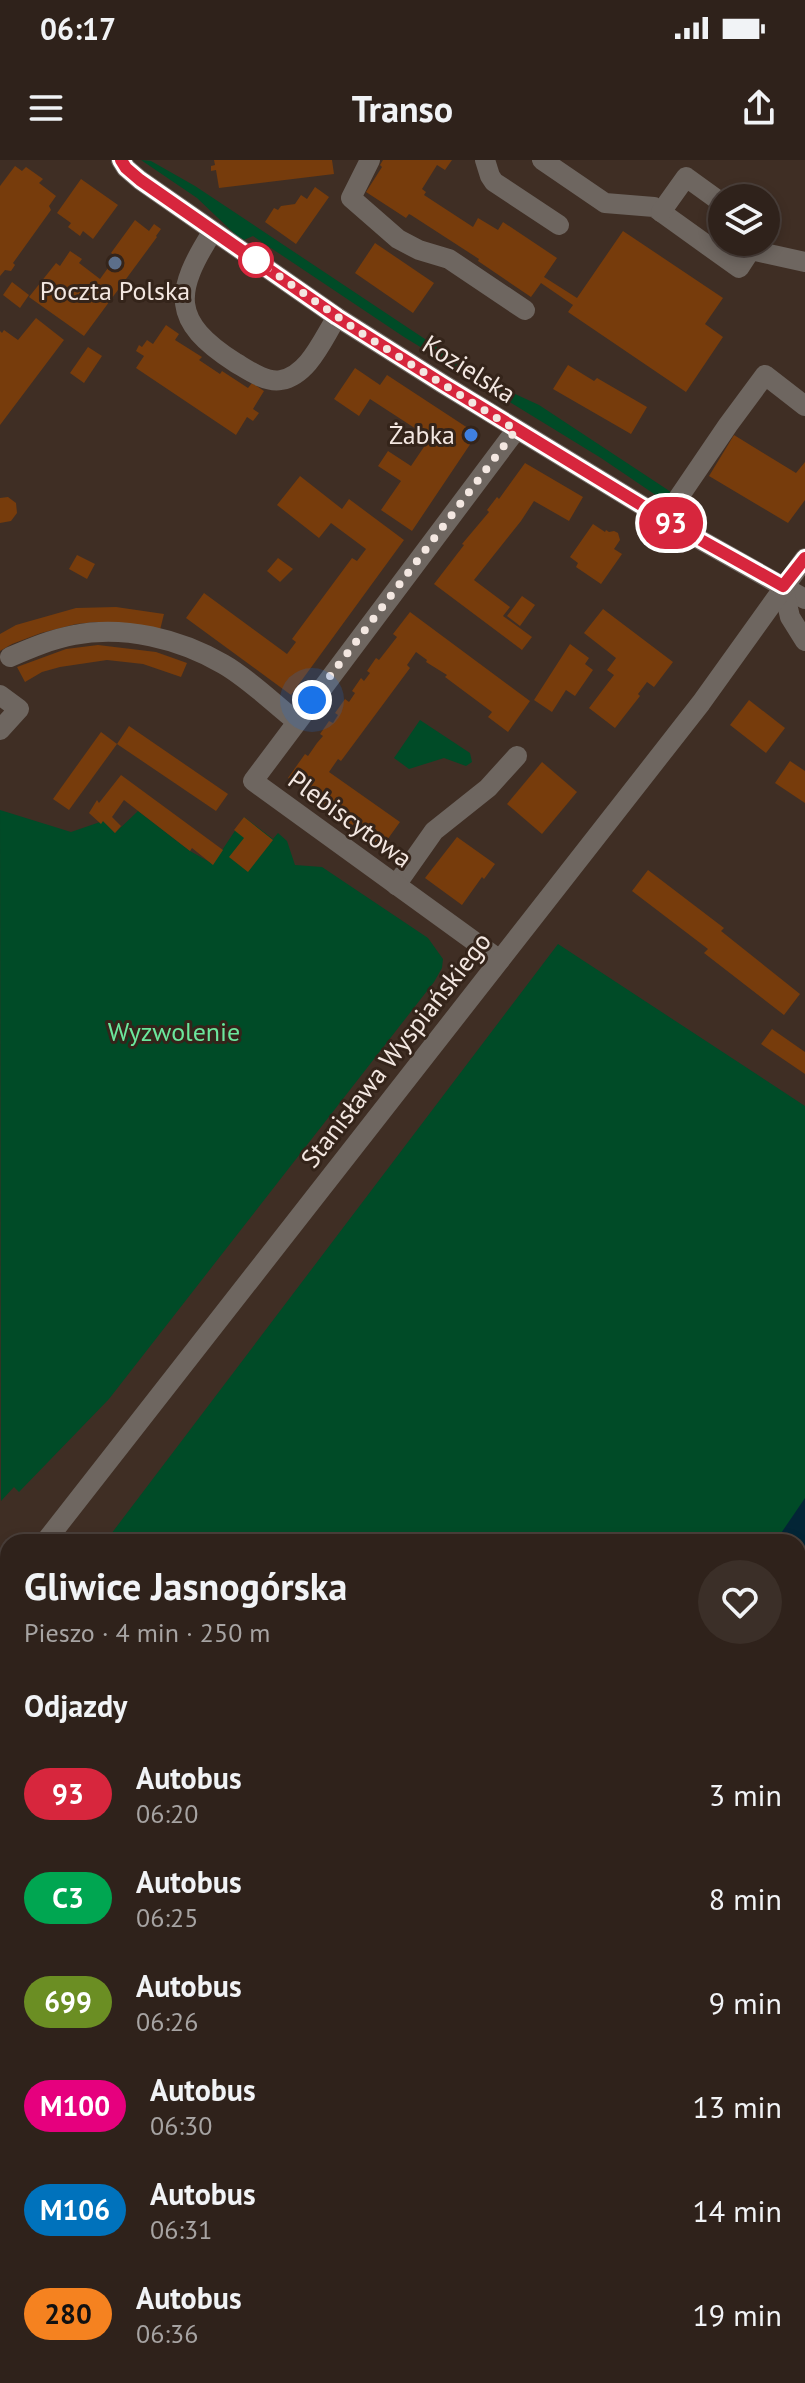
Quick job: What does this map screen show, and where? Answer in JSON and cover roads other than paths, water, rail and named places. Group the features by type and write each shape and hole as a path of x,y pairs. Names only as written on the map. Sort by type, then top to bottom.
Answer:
{"street":[{"name":"Kozielska","path":"121,160 140,180 337,317 516,430 805,599"},
{"path":"370,160 351,198 398,239 419,250 449,259 525,310"},
{"path":"485,160 494,182 559,225"},
{"path":"542,160 605,203 654,207 708,246"},
{"path":"661,212 686,177 708,193"},
{"path":"213,231 189,274 185,305 189,321 215,349 251,372 270,380 281,380 300,370 310,359 337,317"},
{"path":"780,254 805,262"},
{"path":"722,256 739,268 747,256"},
{"path":"664,519 765,375 805,406"},
{"name":"Plebiscytowa","path":"500,960 253,781 516,430"},
{"name":"Stanisława Wyspiańskiego","path":"51,1534 701,703 805,558"},
{"path":"783,586 790,617 805,641"},
{"path":"10,657 76,634 114,633 167,640 226,665 296,721"},
{"path":"0,695 19,709 0,730"},
{"path":"396,885 434,831 488,788 517,756"}],"water":[{"path":"805,1498 805,1534 780,1534"}],"place":[{"name":"Poczta Polska","path":"115,263"},
{"name":"Żabka","path":"471,435"}],"park label":[{"name":"Wyzwolenie","path":"174,1032"}]}
